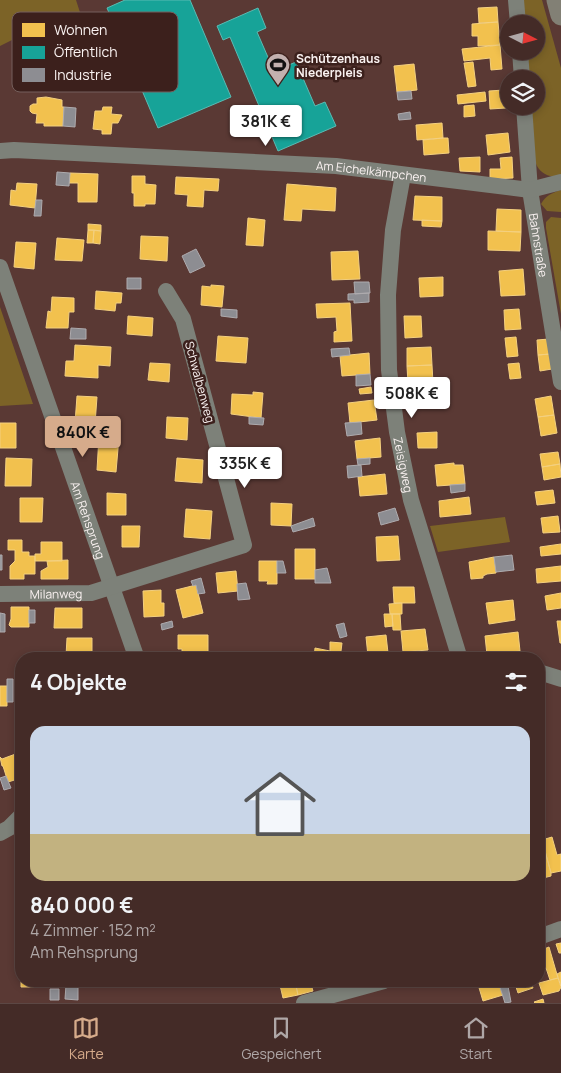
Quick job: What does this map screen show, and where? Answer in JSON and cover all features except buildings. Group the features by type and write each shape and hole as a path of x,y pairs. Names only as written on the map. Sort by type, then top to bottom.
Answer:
{"main road":[{"path":"557,0 561,15"}],"street":[{"path":"516,0 517,15"},
{"name":"Bahnstraße","path":"525,115 530,190 561,382"},
{"name":"Am Eichelkämpchen","path":"0,151 14,150 336,166 530,190 561,182"},
{"name":"Zeisigweg","path":"403,175 393,230 388,286 389,370 402,457 411,500 458,652"},
{"name":"Am Rehsprung","path":"0,267 135,652"},
{"name":"Schwalbenweg","path":"112,587 244,545 183,319 166,292"},
{"name":"Milanweg","path":"0,594 91,593 112,587"},
{"path":"545,673 561,679"},
{"path":"0,832 9,828 15,822"},
{"path":"545,935 561,929"},
{"path":"304,1003 362,987"}],"shaded area":[{"path":"0,0 76,0 80,12 12,12 12,40 0,46"},
{"path":"522,0 542,0 561,68 561,176 554,177 544,174 535,161 532,115 545,115 545,70 529,70 528,60 545,60 545,15 524,15"},
{"path":"561,190 561,212 547,211 541,204 545,198"},
{"path":"551,217 561,218 561,314 546,228 546,222"},
{"path":"0,307 33,404 0,406"},
{"path":"505,517 510,542 438,552 430,526"}],"place":[{"name":"Schützenhaus Niederpleis","path":"278,86"}]}
